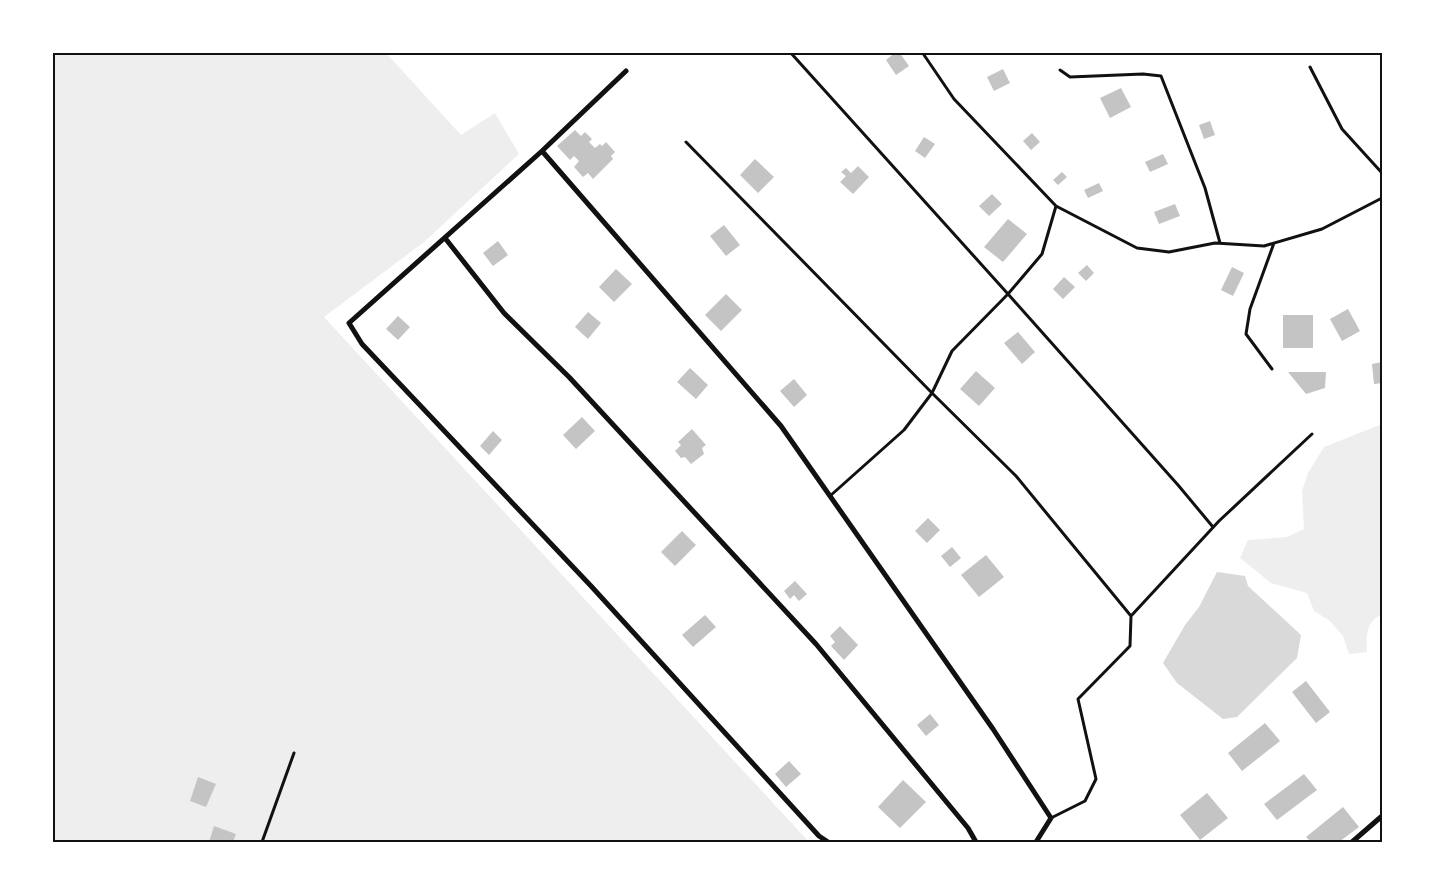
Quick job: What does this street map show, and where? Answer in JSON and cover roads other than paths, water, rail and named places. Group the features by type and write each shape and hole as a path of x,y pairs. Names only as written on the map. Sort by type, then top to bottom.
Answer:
{"street":[{"path":"626,71 542,151 349,323 362,344 592,586 812,828 828,842"},
{"path":"542,151 781,426 993,729 1051,818 1036,842"},
{"path":"446,238 504,313 569,377 816,644 968,828 976,842"},
{"path":"1352,842 1382,816"}],"lane":[{"path":"790,52 1214,527"},
{"path":"922,52 954,99 1056,206 1137,248 1169,252 1220,243 1264,246 1322,229 1382,198"},
{"path":"1310,68 1342,129 1382,172"},
{"path":"1060,70 1070,78 1143,74 1161,76 1205,188 1220,243"},
{"path":"686,142 1016,476 1131,616"},
{"path":"830,496 904,430 932,393 952,351 1008,294 1042,254 1056,206"},
{"path":"1272,369 1246,334 1250,309 1274,243"},
{"path":"1051,818 1085,801 1096,779 1078,699 1130,646 1131,616 1214,527 1312,434"},
{"path":"262,842 294,753"}]}
